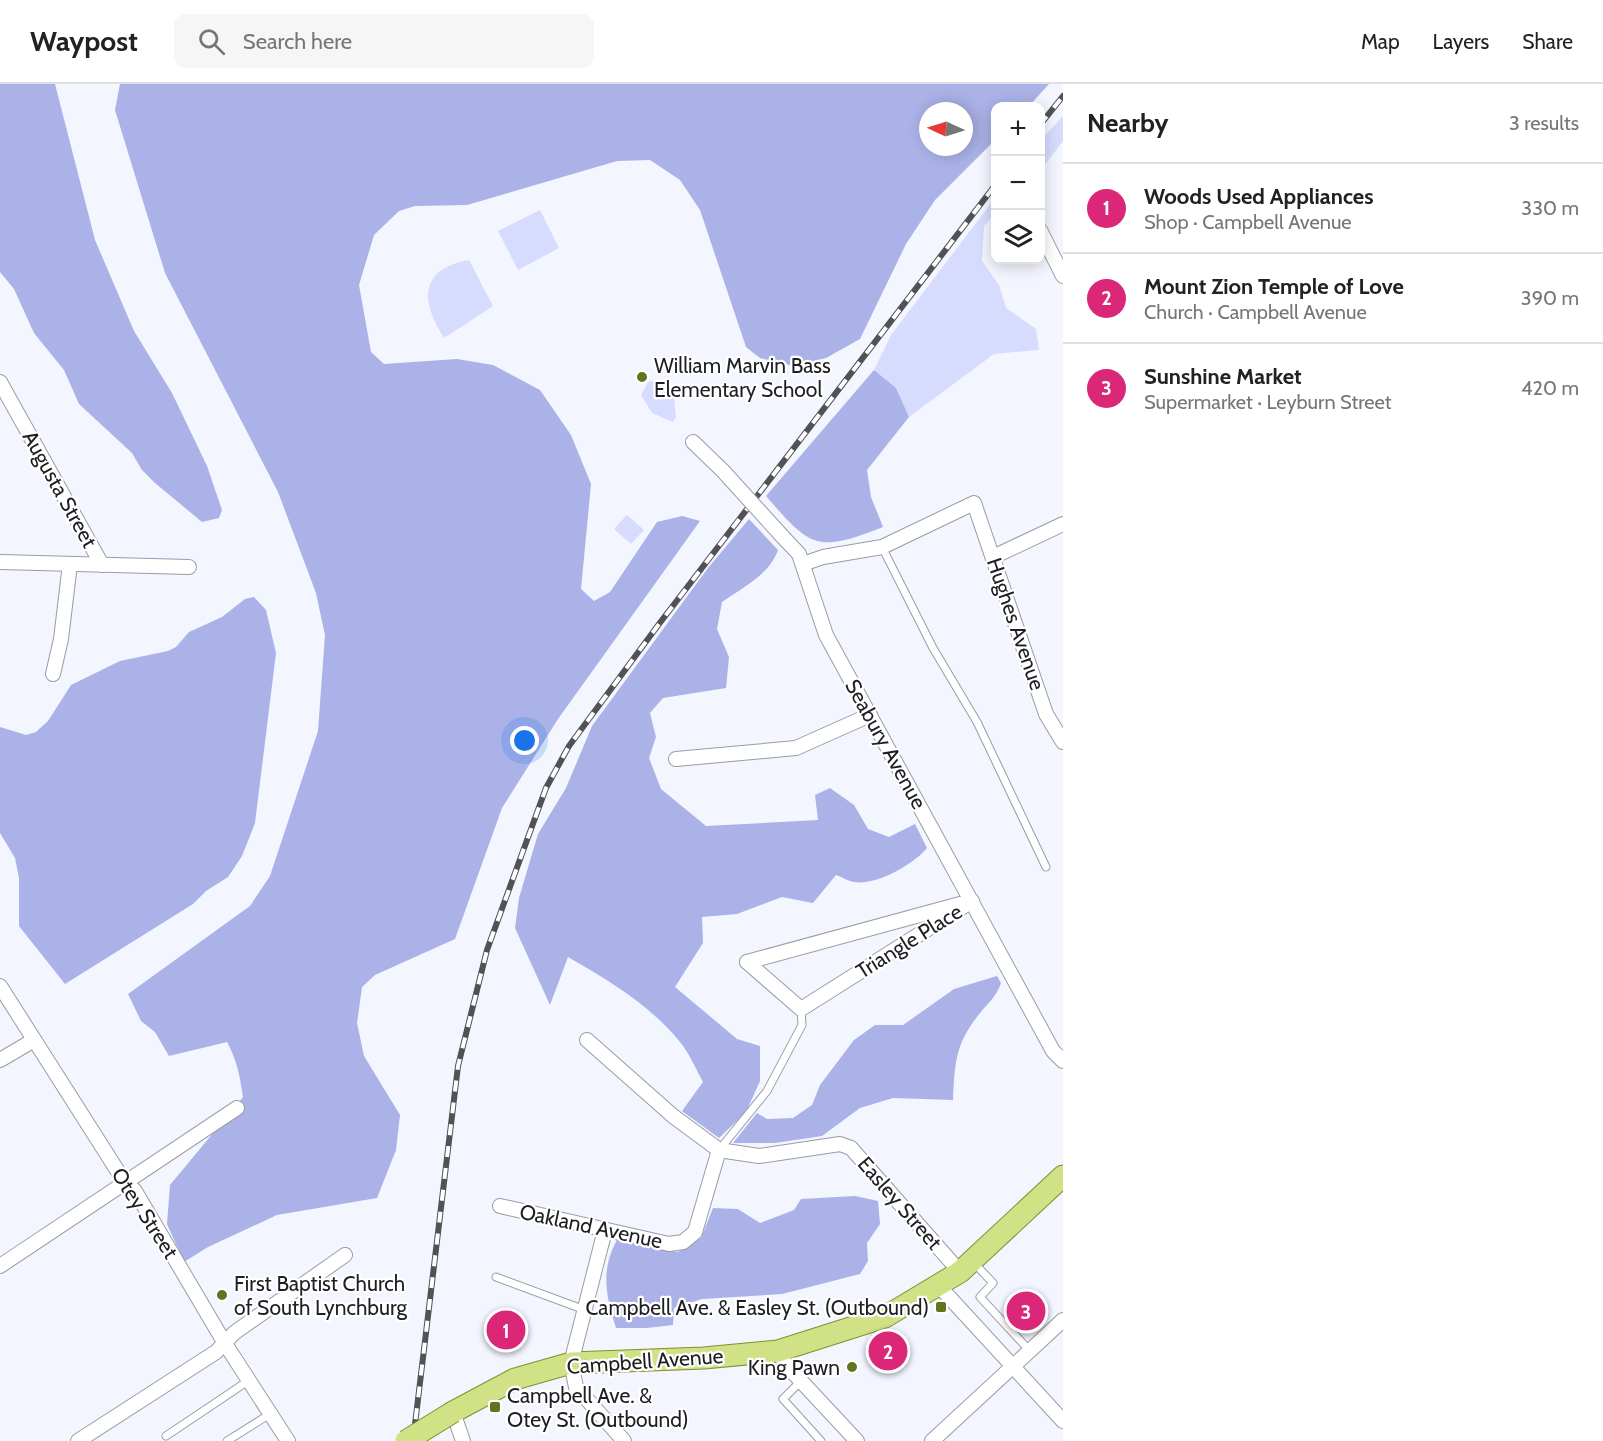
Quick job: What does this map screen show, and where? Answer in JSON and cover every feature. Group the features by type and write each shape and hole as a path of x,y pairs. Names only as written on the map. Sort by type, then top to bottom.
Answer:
{"main road":[{"name":"Campbell Avenue","path":"406,1441 453,1412 515,1379 571,1363 778,1351 885,1317 939,1286 966,1267 1063,1176"}],"street":[{"path":"1045,238 1063,276"},
{"name":"Augusta Street","path":"0,382 102,565"},
{"name":"Seabury Avenue","path":"693,442 723,471 799,554 826,635 1053,1051 1063,1061"},
{"name":"Hughes Avenue","path":"882,547 975,503 1046,714 1063,742"},
{"path":"993,557 1063,524"},
{"path":"803,564 824,557 882,547"},
{"path":"0,562 189,567"},
{"name":"Augusta Street","path":"53,674 61,639 70,564"},
{"path":"676,759 796,748 870,714"},
{"name":"Triangle Place","path":"972,901 801,1009 747,962 972,901"},
{"name":"Otey Street","path":"0,986 124,1182 135,1191 224,1342 288,1441"},
{"path":"0,1060 34,1040"},
{"name":"Easley Street","path":"587,1040 673,1116 719,1150 759,1156 840,1144 850,1148 966,1267"},
{"path":"0,1266 237,1108"},
{"name":"Oakland Avenue","path":"500,1206 669,1244 683,1242 695,1232 719,1150"},
{"path":"605,1230 571,1363 576,1387 624,1441"},
{"path":"78,1441 216,1352 224,1342 345,1255"},
{"path":"939,1286 1063,1421"},
{"path":"932,1441 1063,1320"},
{"path":"778,1351 801,1381 856,1441"},
{"path":"453,1412 463,1441"}],"lane":[{"path":"882,547 933,648 977,722 1046,867"},
{"path":"719,1150 767,1092 802,1024 801,1009"},
{"path":"966,1267 993,1283 980,1297 1030,1351"},
{"path":"496,1277 585,1310"},
{"path":"166,1436 248,1381"},
{"path":"801,1381 783,1399 821,1441"},
{"path":"227,1441 270,1414"}],"shaded area":[{"path":"0,84 55,84 95,240 134,331 172,393 207,466 222,510 219,518 202,522 155,483 142,470 132,453 79,404 64,370 34,333 14,289 0,272"},
{"path":"120,84 1049,84 1033,102 991,102 991,144 935,200 906,244 860,339 826,358 794,366 760,358 746,347 700,210 680,180 650,160 617,161 467,205 415,206 399,211 374,235 359,285 371,352 384,364 457,359 493,365 540,390 571,435 591,484 581,589 594,601 610,592 657,522 682,516 700,521 558,719 502,808 455,939 375,975 362,987 357,1023 364,1056 400,1115 396,1150 377,1198 277,1215 208,1247 184,1262 167,1224 170,1185 243,1097 239,1076 227,1042 169,1056 155,1032 141,1021 128,994 250,906 270,876 318,731 325,635 316,593 278,492 165,273 115,110"},
{"path":"1063,116 1063,141 1045,165 1045,156 1045,136"},
{"path":"991,203 991,218 984,226 982,261 999,285 1006,308 1036,329 1039,350 994,354 909,417 896,388 874,370 891,335"},
{"path":"540,210 559,248 518,270 498,231"},
{"path":"469,260 493,306 444,338 431,312 428,300 429,289 433,279 440,271 452,264"},
{"path":"874,370 896,388 909,417 867,470 871,497 883,527 843,540 817,541 805,536 766,496"},
{"path":"659,380 673,387 676,417 673,422 652,413 641,395 648,382"},
{"path":"627,515 644,530 631,544 614,529"},
{"path":"749,519 778,550 774,559 762,573 722,602 717,629 729,657 726,688 663,698 650,713 656,737 649,758 661,789 706,826 818,820 815,795 830,788 854,805 868,829 889,837 915,824 927,848 904,867 873,881 854,882 836,875 813,903 782,897 737,914 702,917 703,943 675,987 737,1039 760,1046 760,1081 746,1112 719,1138 682,1111 703,1082 686,1051 668,1029 628,994 568,957 550,1005 515,928 519,898 538,834 566,788 592,726 708,568"},
{"path":"254,597 266,610 276,653 255,823 242,856 228,877 206,891 193,904 65,984 19,926 19,878 15,858 0,833 0,727 26,735 36,732 48,721 71,685 120,661 168,651 176,647 189,632 222,617 245,599"},
{"path":"997,976 1001,983 997,992 972,1024 961,1044 956,1064 953,1100 893,1098 860,1108 822,1136 775,1143 733,1143 757,1113 767,1119 793,1118 812,1105 820,1085 854,1040 875,1025 903,1025 954,989"},
{"path":"855,1196 878,1201 880,1224 867,1243 868,1261 860,1274 782,1294 702,1299 674,1308 673,1325 616,1328 606,1284 608,1262 617,1240 678,1252 701,1238 713,1208 738,1209 760,1223 794,1210 801,1199"}],"railway":[{"path":"1045,119 1063,96"},
{"path":"413,1441 458,1066 487,950 546,788 569,746 659,624 991,191"}],"place":[{"name":"William Marvin Bass Elementary School","path":"642,377"},
{"name":"First Baptist Church of South Lynchburg","path":"222,1295"},
{"name":"Campbell Ave. & Easley St. (Outbound)","path":"941,1307"},
{"name":"Sunshine Market","path":"1026,1311"},
{"name":"Woods Used Appliances","path":"506,1330"},
{"name":"Mount Zion Temple of Love","path":"888,1351"},
{"name":"King Pawn","path":"852,1367"},
{"name":"Campbell Ave. & Otey St. (Outbound)","path":"495,1407"}]}
